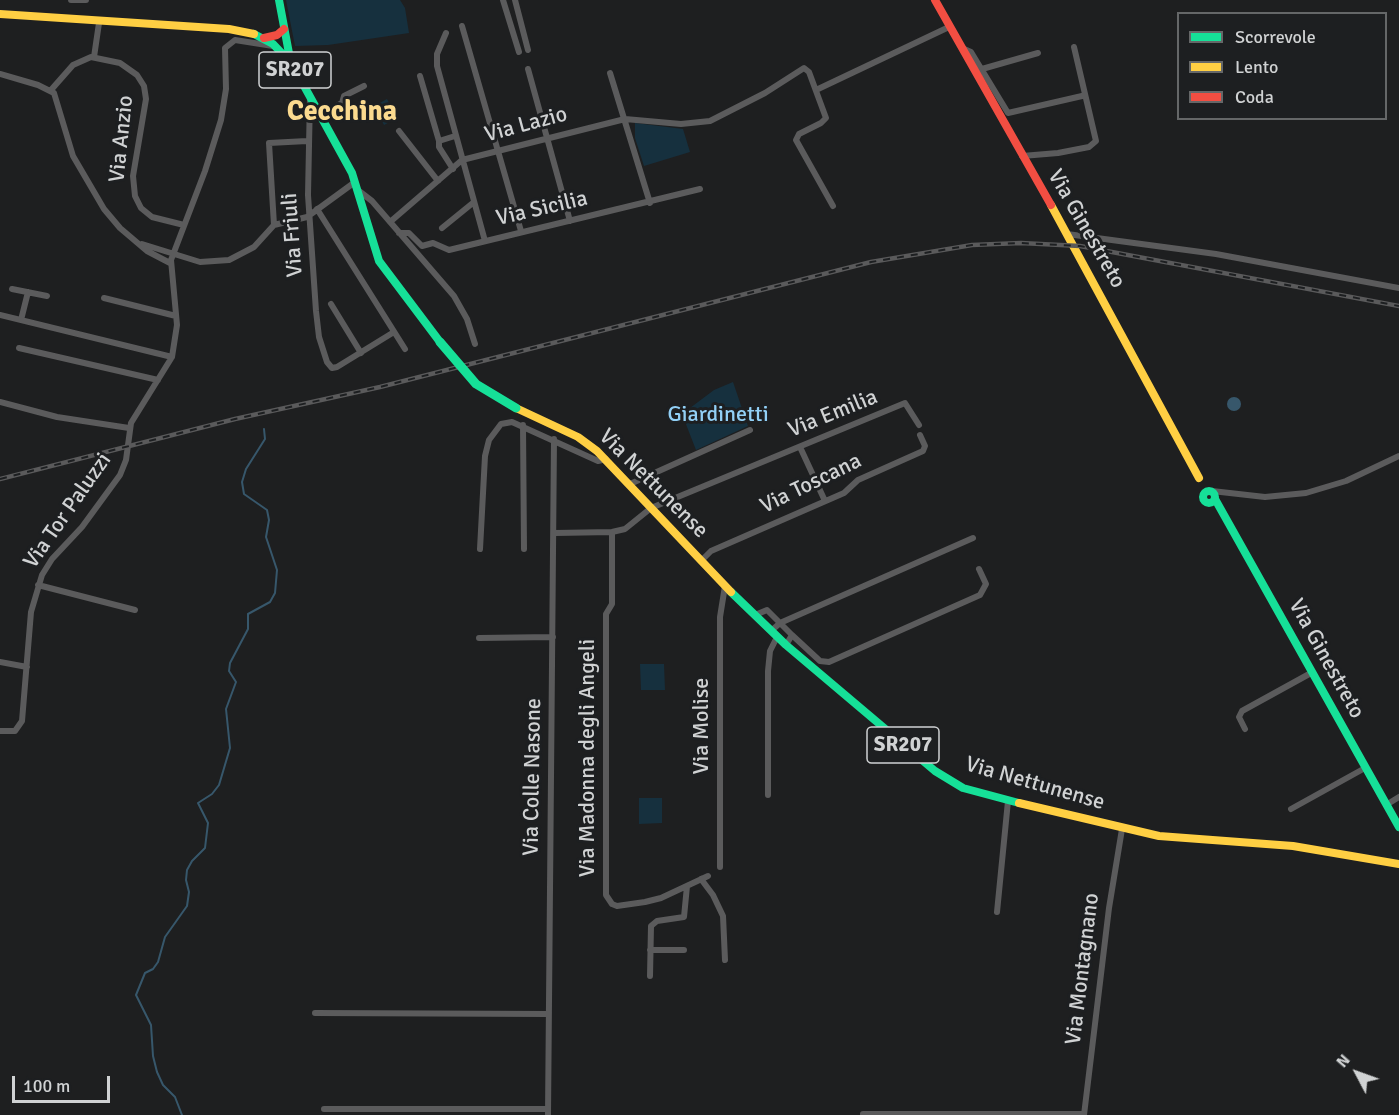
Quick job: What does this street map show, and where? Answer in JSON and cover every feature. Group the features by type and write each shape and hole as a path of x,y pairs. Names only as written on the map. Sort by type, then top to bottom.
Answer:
{"main road":[{"path":"279,0 292,64"},
{"name":"Via Ginestreto","path":"935,0 1199,478 1220,509 1399,826"},
{"name":"Via Nettunense","path":"0,14 99,23 229,29 264,38 276,46 292,64 357,186 372,245 382,265 440,342 476,384 516,408 578,437 606,459 725,586 774,634 938,773 967,790 1159,836 1293,846 1399,864"},
{"path":"264,38 277,35 284,29"}],"street":[{"path":"71,0 86,0"},
{"path":"503,0 519,52"},
{"path":"515,0 528,50"},
{"path":"51,90 72,65 94,57 99,23"},
{"path":"462,26 521,231"},
{"path":"832,206 796,140 799,134 825,120 816,90 949,27"},
{"path":"446,33 436,64 485,241"},
{"name":"Via Tor Paluzzi","path":"0,730 14,731 21,723 31,617 38,585 49,563 82,527 122,471 127,453 129,428 172,357 176,316 170,263 221,120 226,89 224,52 228,43 235,40 276,46"},
{"path":"1022,156 1058,153 1095,143 1096,137 1074,47"},
{"path":"961,48 970,51 1008,113 1082,96"},
{"path":"982,69 1038,53"},
{"name":"Via Anzio","path":"94,57 124,64 143,83 146,103 133,177 134,193 141,208 152,217 184,225"},
{"name":"Via Lazio","path":"390,222 462,160 546,137 625,119 692,124 721,116 771,89 802,68 809,72 816,90"},
{"path":"528,69 570,221"},
{"path":"610,73 650,202"},
{"path":"0,74 51,90 56,96 71,150 90,187 112,220 147,251 170,263"},
{"path":"420,76 439,147 453,169"},
{"path":"320,115 342,104 344,96 364,86"},
{"name":"Via Friuli","path":"310,96 307,141 318,332 327,362 332,368 360,352"},
{"path":"399,131 438,181"},
{"path":"439,141 456,136"},
{"path":"274,225 269,143 307,141"},
{"path":"136,241 205,263 229,260 254,247 274,225 300,220 357,186 370,198 459,303 475,344"},
{"name":"Via Sicilia","path":"399,232 409,233 422,246 433,243 447,250 700,189"},
{"path":"441,228 474,202"},
{"path":"317,209 405,349"},
{"path":"311,224 323,217"},
{"path":"1066,234 1216,254 1399,288"},
{"path":"12,289 47,296"},
{"path":"21,320 28,292"},
{"path":"104,298 176,316"},
{"path":"331,304 360,352 394,332"},
{"path":"0,315 172,357"},
{"path":"19,348 158,380"},
{"path":"0,402 57,417 129,428"},
{"name":"Via Emilia","path":"651,508 905,403 919,425"},
{"path":"480,549 485,456 495,431 507,422 523,425 598,461 606,459"},
{"path":"523,425 524,549"},
{"path":"630,484 750,430"},
{"name":"Via Toscana","path":"702,560 711,551 846,492 860,479 923,451 925,446 920,435"},
{"name":"Via Colle Nasone","path":"548,1112 555,533 554,439"},
{"path":"800,447 825,501"},
{"path":"1210,496 1229,494 1279,497 1313,492 1346,481 1399,456"},
{"path":"555,533 612,532 633,525 651,508"},
{"name":"Via Madonna degli Angeli","path":"612,532 612,604 606,614 606,892 612,904 620,906 656,900 705,877 723,916 725,960"},
{"path":"768,795 768,672 774,634 780,623 973,538"},
{"path":"754,615 767,610 820,661 829,662 980,595 986,584 979,569"},
{"path":"38,585 135,610"},
{"name":"Via Molise","path":"720,867 720,617 725,586"},
{"path":"786,645 792,635"},
{"path":"479,638 553,637"},
{"path":"0,662 27,667"},
{"path":"1245,729 1239,717 1242,711 1311,673"},
{"path":"1291,808 1365,768"},
{"path":"1386,805 1399,797"},
{"path":"997,912 1008,801"},
{"name":"Via Montagnano","path":"1084,1115 1108,908 1122,828"},
{"path":"650,976 653,923 680,920 685,915 687,886"},
{"path":"650,950 684,951"},
{"path":"315,1013 548,1014"},
{"path":"324,1109 548,1112"},
{"path":"863,1114 1084,1115"}],"green space":[{"path":"286,0 400,0 405,8 409,33 328,45 295,46"},
{"path":"387,99 397,118 384,125 374,106"},
{"path":"635,123 683,129 690,152 644,166 635,138"},
{"name":"Giardinetti","path":"733,382 748,426 696,450 682,414 714,390"},
{"path":"640,664 664,664 665,690 641,690"},
{"path":"639,798 662,798 662,823 639,824"}],"shaded area":[{"path":"1234,397 1239,399 1241,404 1239,409 1234,411 1229,409 1227,404 1229,399"}],"waterway":[{"path":"182,1115 175,1097 163,1085 157,1072 153,1056 151,1025 136,995 145,973 153,969 158,962 165,937 187,906 189,892 186,880 187,870 192,861 205,848 208,823 198,803 212,794 219,785 230,748 226,709 236,682 229,671 230,663 248,629 248,614 270,602 275,593 277,570 266,537 269,520 267,510 244,494 242,482 246,469 265,439 264,429"}],"railway":[{"path":"0,479 235,419 380,387 871,262 972,245 1021,243 1080,246 1399,306"}],"traffic: fast":[{"path":"279,0 291,64"},
{"path":"254,34 273,44 292,64 352,173 379,261 440,342"},
{"path":"440,342 476,384 516,408"},
{"path":"1211,491 1214,492 1215,497 1214,502 1207,503 1204,502 1203,495 1204,492 1211,491"},
{"path":"1215,499 1399,827"},
{"path":"731,592 786,645 935,771 963,788 1019,803"}],"traffic: slow":[{"path":"0,14 229,29 254,34"},
{"path":"1051,205 1199,478"},
{"path":"516,408 578,437 597,451 731,592"},
{"path":"1019,803 1159,836 1293,846 1399,864"}],"traffic: jam":[{"path":"935,0 1051,205"},
{"path":"264,38 277,35 284,29"}],"district":[{"name":"Cecchina","path":"342,113"}]}
